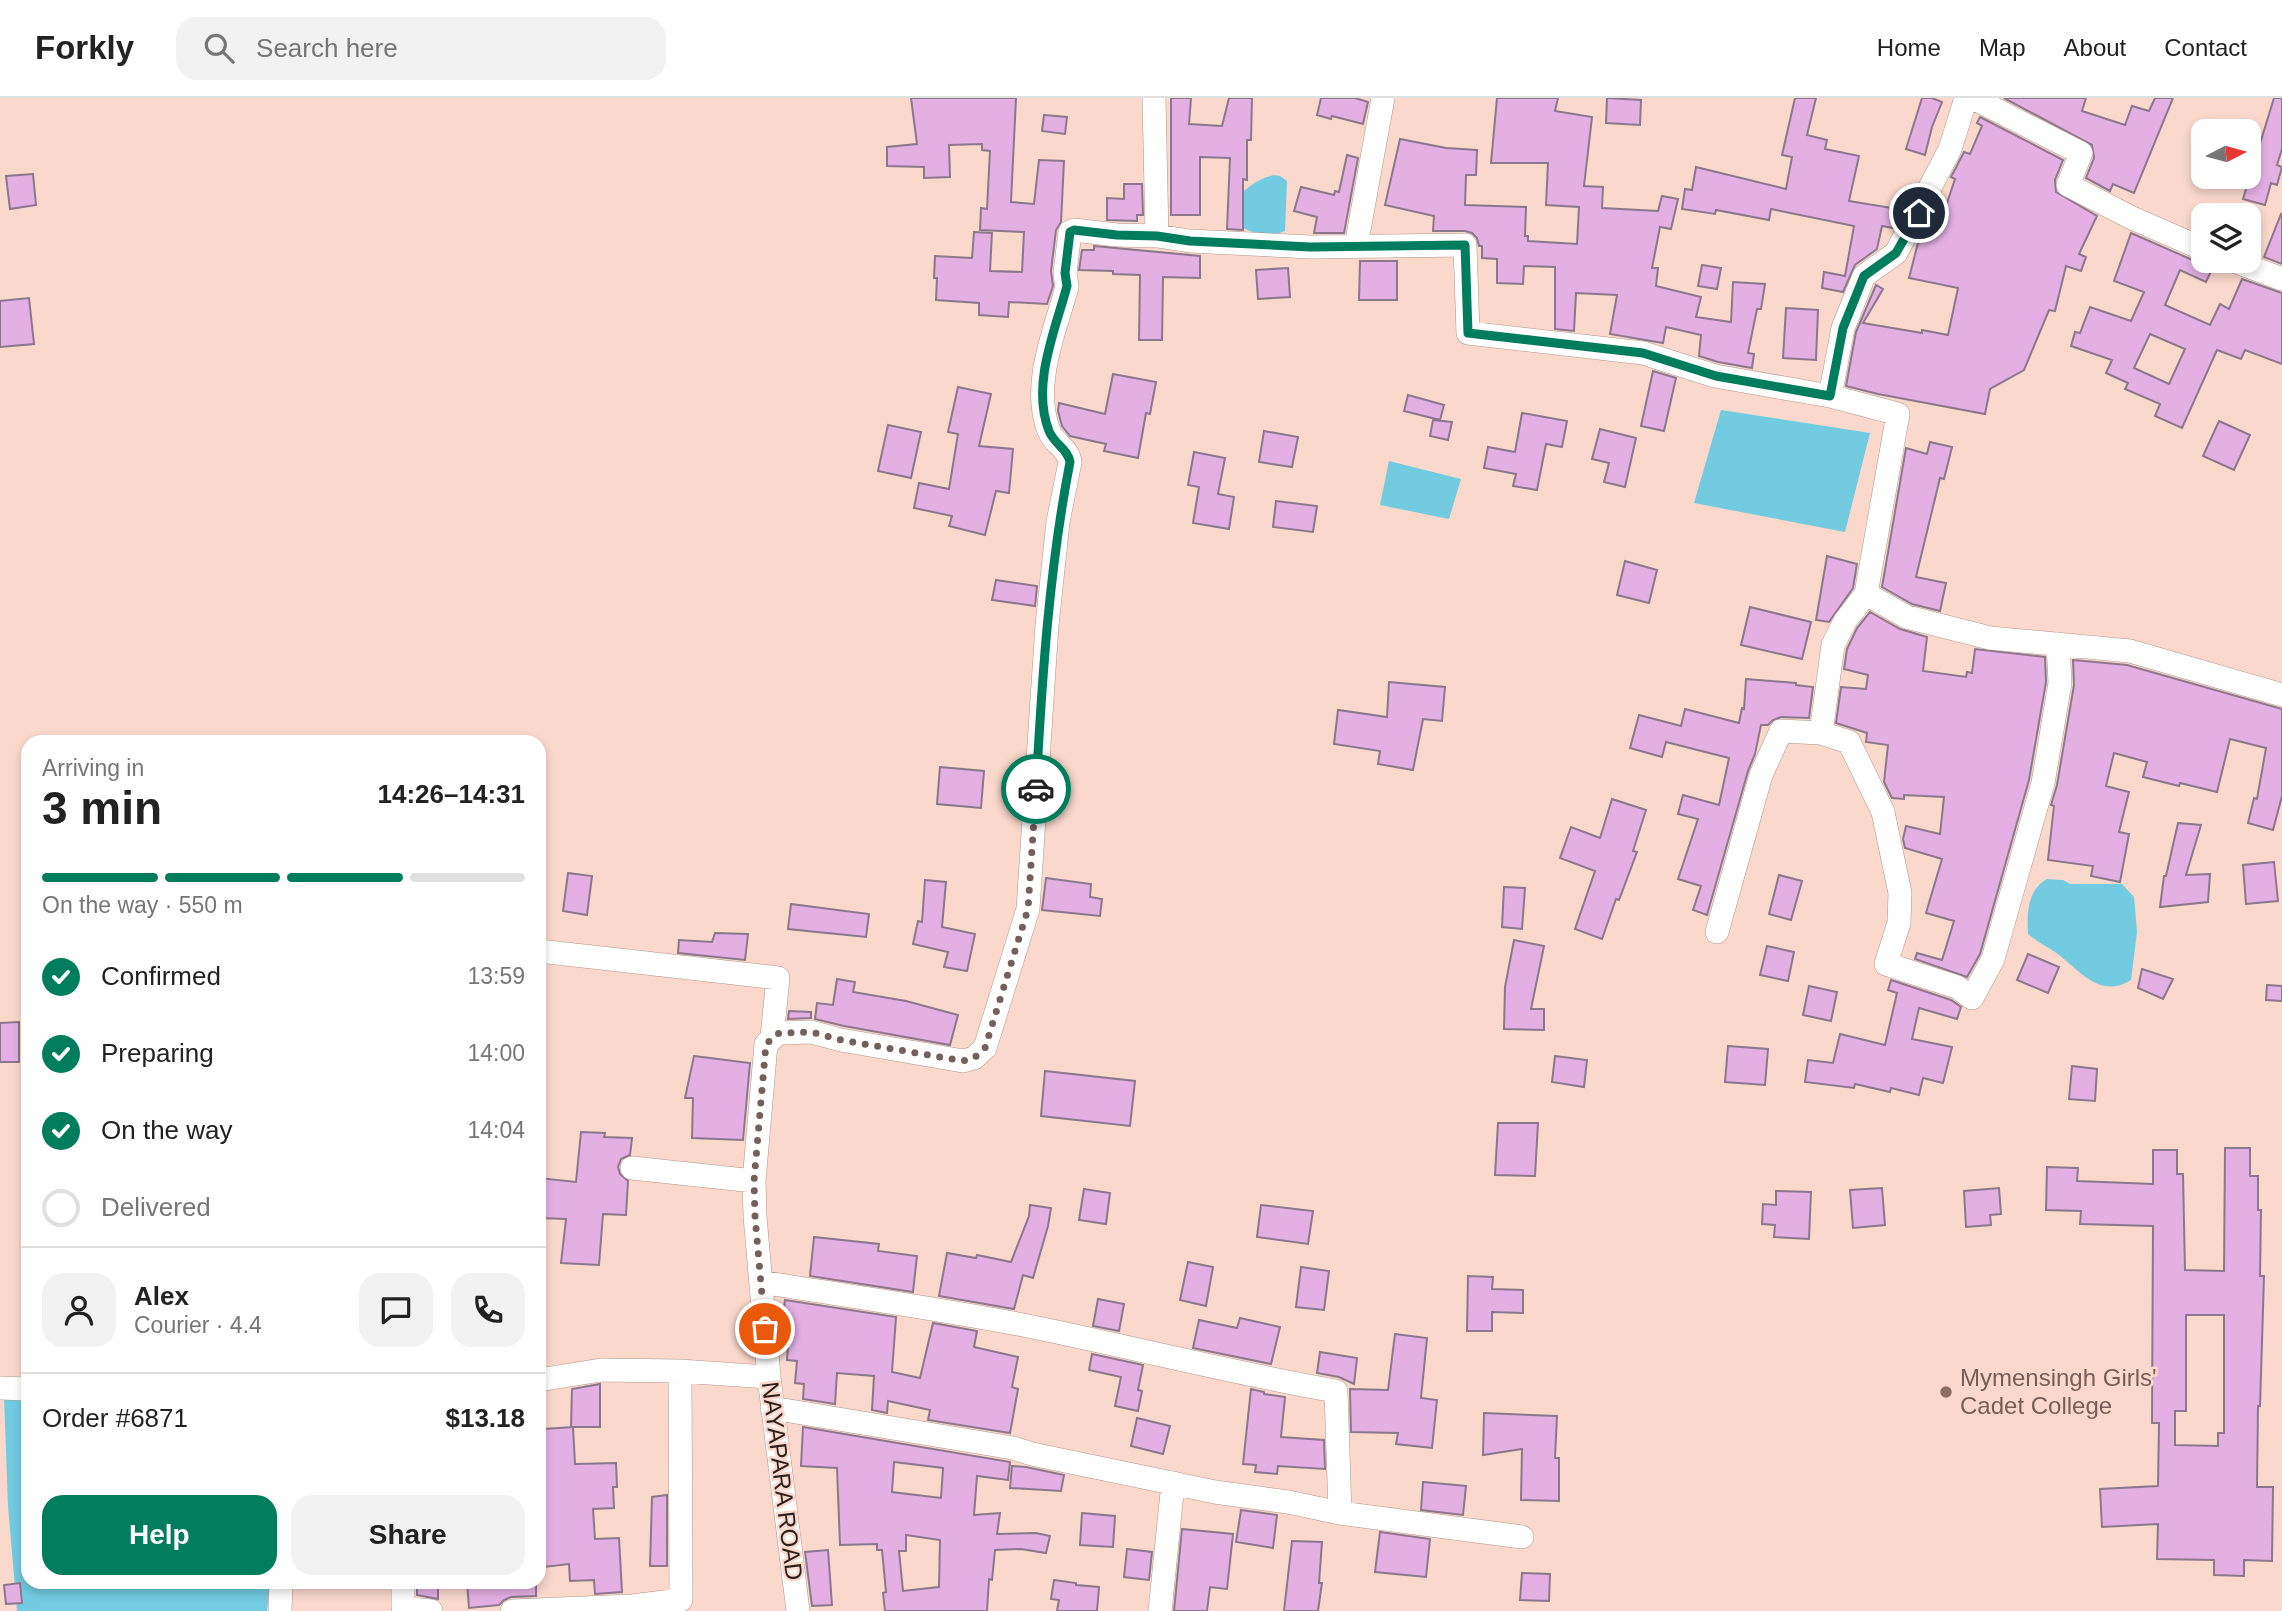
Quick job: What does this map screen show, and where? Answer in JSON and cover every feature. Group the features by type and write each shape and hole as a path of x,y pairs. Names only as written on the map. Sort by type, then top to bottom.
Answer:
{"street":[{"path":"1154,98 1157,236"},
{"path":"1356,246 1383,98"},
{"path":"1830,396 1843,328 1864,276 1896,253 1950,149 1966,98"},
{"path":"1973,98 2081,153 2068,185 2191,244"},
{"path":"772,1037 779,1033 811,1032 841,1040 963,1061 974,1058 985,1048 1028,909 1047,625 1058,522 1070,462 1067,453 1049,432 1043,402 1044,370 1067,286 1065,273 1068,235 1074,230 1190,241 1310,247 1465,245 1468,333 1643,353 1716,376 1830,396 1898,414 1866,594 1845,621 1833,645 1821,733"},
{"path":"2261,271 2282,279"},
{"path":"1866,594 1907,617 1990,638 2130,651 2282,695"},
{"path":"1717,932 1761,775 1781,732 1821,733 1849,742 1882,812 1901,903 1899,923 1886,964 1957,987 1972,999 1993,959 2043,783 2060,683 2058,644"},
{"name":"NAYAPARA ROAD","path":"546,952 778,978 772,1037 766,1044 763,1065 754,1181 755,1216 768,1377 798,1611"},
{"path":"632,1168 754,1181"},
{"path":"761,1282 942,1310 1269,1380 1336,1391 1340,1513"},
{"path":"546,1379 601,1370 680,1371 768,1377"},
{"path":"512,1611 632,1609 681,1600 680,1371"},
{"path":"0,1388 21,1388"},
{"path":"772,1408 1013,1448 1173,1483 1340,1513 1522,1537"},
{"path":"1160,1611 1173,1483"},
{"path":"280,1611 281,1589"},
{"path":"404,1589 403,1608 431,1611"}],"water":[{"path":"1274,175 1287,181 1285,231 1273,234 1251,232 1240,226 1233,201 1257,182"},
{"path":"1721,410 1870,433 1845,532 1694,503"},
{"path":"1389,461 1461,479 1449,519 1380,505"},
{"path":"2047,879 2063,880 2070,884 2122,884 2134,897 2137,932 2131,980 2109,986 2090,980 2028,934 2028,911 2032,896 2035,889"},
{"path":"4,1396 21,1397 21,1589 269,1589 267,1611 17,1611 8,1506"}],"building":[{"path":"911,98 1016,98 1011,202 1034,204 1039,160 1064,161 1061,222 1056,230 1051,271 1053,286 1047,304 1009,302 1008,317 979,315 979,303 936,300 935,256 972,258 974,232 992,233 990,271 1022,272 1024,232 980,230 981,208 987,209 990,151 982,150 982,144 949,145 950,177 924,178 924,167 887,166 887,147 917,144"},
{"path":"1171,98 1191,98 1189,124 1222,126 1229,98 1252,98 1251,140 1247,140 1247,180 1243,179 1243,230 1227,229 1230,158 1200,157 1200,215 1171,215"},
{"path":"1321,98 1355,98 1368,102 1363,124 1317,115"},
{"path":"1497,98 1558,98 1555,111 1592,117 1584,186 1603,187 1602,208 1658,211 1662,196 1678,199 1671,229 1660,227 1652,268 1658,268 1656,286 1701,297 1696,317 1731,322 1733,282 1765,284 1748,353 1754,354 1752,368 1699,356 1701,335 1666,327 1663,343 1610,334 1617,295 1576,293 1574,331 1555,329 1555,267 1524,266 1523,284 1497,283 1497,259 1482,258 1482,246 1479,246 1472,233 1433,231 1434,216 1385,205 1400,139 1446,148 1477,150 1476,175 1466,175 1465,205 1526,207 1525,236 1528,236 1528,241 1577,244 1579,207 1546,205 1548,163 1491,163"},
{"path":"1607,98 1641,100 1640,125 1606,123"},
{"path":"1795,98 1816,98 1807,135 1827,140 1825,149 1859,156 1849,201 1898,209 1893,228 1882,226 1877,249 1855,265 1843,292 1822,288 1824,272 1845,276 1854,226 1771,209 1769,220 1716,210 1715,214 1682,209 1685,189 1692,190 1696,167 1786,189 1792,157 1782,155"},
{"path":"1922,98 1942,102 1925,155 1906,149"},
{"path":"2004,98 2086,98 2082,111 2125,125 2132,106 2149,111 2155,98 2173,98 2134,193 2113,184 2110,191 2086,178 2094,158 2092,145"},
{"path":"2274,98 2282,98 2282,149 2277,165 2282,167 2277,185 2271,183 2265,205 2243,199 2246,189 2261,189 2261,140"},
{"path":"1044,115 1067,117 1065,134 1042,131"},
{"path":"1980,117 2063,160 2055,180 2056,192 2097,216 2079,254 2086,257 2081,271 2066,266 2055,311 2049,310 2024,370 1990,389 1985,414 1846,386 1856,332 1876,285 1883,289 1863,323 1948,335 1958,288 1909,278 1919,239 1926,241 1935,216 1942,218 1955,179 1951,177 1964,152 1970,154 1982,126 1977,123"},
{"path":"1347,155 1358,158 1344,233 1314,233 1317,217 1294,211 1301,187 1334,195 1335,191 1339,192"},
{"path":"33,174 36,205 10,209 6,176"},
{"path":"1124,184 1142,184 1143,215 1137,215 1137,221 1107,220 1107,198 1124,199"},
{"path":"2282,215 2282,264 2264,257"},
{"path":"2131,233 2191,259 2191,273 2210,273 2206,282 2180,270 2165,305 2210,325 2220,304 2229,309 2242,279 2282,293 2282,364 2245,350 2241,359 2217,350 2182,428 2155,416 2160,404 2125,389 2128,383 2106,373 2112,360 2071,346 2075,332 2080,333 2090,307 2131,321 2144,292 2114,281","holes":["2150,334 2185,349 2169,384 2134,368"]},
{"path":"1094,246 1200,256 1200,278 1163,277 1162,340 1139,340 1140,275 1079,270 1082,250 1094,250"},
{"path":"1360,261 1397,261 1397,300 1359,300"},
{"path":"1702,265 1721,268 1717,289 1698,286"},
{"path":"1288,268 1290,297 1258,299 1256,270"},
{"path":"29,298 34,344 0,347 0,301"},
{"path":"1786,308 1818,310 1816,360 1783,358"},
{"path":"1653,371 1676,378 1664,431 1641,426"},
{"path":"1113,374 1156,382 1150,414 1146,413 1138,458 1104,451 1106,444 1070,436 1062,426 1059,403 1105,414"},
{"path":"958,387 991,394 979,446 1013,449 1009,493 996,491 985,535 949,526 952,516 914,508 919,483 949,489 958,434 948,432"},
{"path":"1408,395 1444,405 1440,420 1404,411"},
{"path":"1522,413 1567,421 1562,447 1546,444 1537,490 1513,486 1516,474 1484,468 1488,447 1515,452"},
{"path":"1433,420 1452,422 1448,440 1430,436"},
{"path":"2219,421 2250,435 2234,470 2203,456"},
{"path":"888,425 921,432 911,478 878,471"},
{"path":"1600,429 1636,438 1625,487 1604,482 1609,463 1592,459"},
{"path":"1264,431 1298,437 1292,467 1259,462"},
{"path":"1930,442 1952,447 1944,479 1940,478 1916,577 1946,583 1940,611 1912,604 1882,587 1906,448 1927,454"},
{"path":"1194,452 1225,458 1218,494 1234,497 1229,529 1193,523 1199,487 1188,485"},
{"path":"1276,501 1317,506 1313,532 1273,527"},
{"path":"1827,556 1857,564 1853,588 1829,622 1816,620"},
{"path":"1625,561 1657,570 1649,603 1617,595"},
{"path":"996,580 1037,586 1035,606 992,600"},
{"path":"1750,607 1811,622 1802,659 1741,645"},
{"path":"1870,612 1900,629 1927,637 1923,671 1966,677 1967,672 1972,673 1975,649 2045,657 2046,682 2029,780 1980,954 1967,977 1915,959 1917,953 1942,960 1954,921 1926,913 1942,859 1905,848 1903,839 1906,826 1940,834 1944,797 1904,795 1904,799 1892,798 1884,782 1888,745 1866,742 1867,733 1836,723 1841,687 1866,689 1868,675 1844,669 1847,649 1857,628"},
{"path":"2073,660 2127,665 2282,709 2282,796 2273,830 2248,823 2254,798 2257,799 2266,748 2230,739 2217,792 2143,777 2147,762 2114,753 2106,786 2129,792 2119,832 2129,834 2120,882 2091,876 2093,866 2048,860 2054,806 2051,805 2057,785 2074,685"},
{"path":"1746,679 1813,687 1809,718 1781,717 1768,725 1761,725 1755,754 1707,915 1693,910 1701,886 1678,879 1698,819 1678,814 1683,795 1719,805 1729,758 1666,742 1662,757 1630,748 1639,715 1681,726 1685,709 1739,723 1742,708 1744,709"},
{"path":"1389,682 1445,687 1442,721 1423,719 1413,770 1378,764 1380,751 1334,744 1338,710 1387,717"},
{"path":"940,767 984,771 981,808 937,804"},
{"path":"1612,799 1646,810 1633,851 1637,852 1602,939 1575,929 1595,871 1560,858 1571,827 1600,838"},
{"path":"2178,823 2201,825 2186,875 2210,874 2208,902 2160,907 2164,876"},
{"path":"2274,862 2278,901 2246,904 2243,865"},
{"path":"568,873 592,876 587,915 563,911"},
{"path":"1779,875 1802,881 1791,920 1769,914"},
{"path":"1046,878 1091,884 1090,897 1102,899 1100,916 1042,910"},
{"path":"925,880 946,882 942,927 975,934 967,971 944,967 948,952 913,944 918,921 922,922"},
{"path":"1504,887 1525,888 1522,929 1502,927"},
{"path":"791,904 869,914 866,937 788,929"},
{"path":"715,933 748,934 745,960 678,953 679,940 712,942"},
{"path":"1514,940 1544,946 1531,1009 1544,1009 1544,1030 1504,1029 1505,987"},
{"path":"1767,946 1794,952 1788,981 1760,975"},
{"path":"2028,954 2059,967 2048,993 2017,980"},
{"path":"2142,969 2173,979 2163,999 2138,988"},
{"path":"837,979 855,982 853,992 906,1001 958,1015 950,1045 815,1019 817,1003 833,1005"},
{"path":"1891,980 1951,1000 1961,1007 1957,1019 1919,1008 1912,1039 1952,1047 1943,1083 1923,1078 1919,1095 1891,1088 1890,1092 1855,1084 1854,1088 1805,1082 1808,1060 1833,1063 1840,1034 1885,1045 1897,993 1888,990"},
{"path":"2267,985 2282,986 2282,1001 2266,1000"},
{"path":"1809,986 1837,992 1831,1021 1803,1015"},
{"path":"789,1011 811,1012 811,1018 788,1019"},
{"path":"19,1022 19,1062 0,1062 0,1023"},
{"path":"1728,1046 1768,1049 1765,1085 1725,1082"},
{"path":"694,1056 750,1063 743,1140 692,1138 693,1098 685,1098"},
{"path":"1555,1056 1587,1060 1584,1087 1552,1082"},
{"path":"2072,1066 2097,1069 2095,1101 2069,1099"},
{"path":"1045,1071 1135,1081 1130,1126 1041,1116"},
{"path":"1498,1123 1538,1123 1535,1176 1495,1175"},
{"path":"581,1132 605,1133 604,1137 632,1138 630,1155 621,1159 618,1167 620,1174 628,1181 626,1215 603,1214 599,1265 561,1263 566,1219 546,1218 546,1179 576,1182"},
{"path":"2225,1148 2250,1148 2250,1176 2258,1176 2258,1210 2261,1210 2260,1276 2264,1276 2257,1487 2273,1487 2272,1561 2244,1560 2244,1576 2214,1575 2214,1560 2157,1559 2158,1524 2102,1527 2100,1489 2158,1486 2159,1423 2152,1423 2153,1226 2080,1224 2081,1211 2046,1210 2047,1167 2078,1168 2077,1181 2153,1184 2153,1150 2177,1150 2177,1174 2183,1174 2185,1270 2224,1271","holes":["2186,1315 2224,1315 2224,1433 2218,1433 2218,1446 2175,1445 2175,1411 2186,1411"]},
{"path":"1882,1188 1885,1225 1853,1228 1850,1190"},
{"path":"1999,1188 2001,1214 1990,1215 1991,1225 1966,1227 1964,1191"},
{"path":"1084,1189 1110,1193 1106,1224 1079,1220"},
{"path":"1776,1191 1811,1192 1809,1239 1774,1237 1775,1225 1762,1224 1763,1204 1776,1205"},
{"path":"1030,1205 1051,1208 1033,1278 1023,1275 1014,1309 939,1296 947,1253 976,1258 977,1255 1011,1262 1029,1216"},
{"path":"1261,1205 1313,1211 1308,1244 1257,1237"},
{"path":"814,1237 879,1244 878,1251 917,1256 913,1292 810,1276"},
{"path":"1188,1262 1213,1267 1206,1306 1180,1300"},
{"path":"1301,1267 1329,1271 1324,1310 1296,1307"},
{"path":"1468,1276 1493,1277 1492,1289 1523,1290 1523,1313 1492,1312 1492,1331 1467,1331"},
{"path":"1098,1299 1124,1304 1119,1331 1093,1326"},
{"path":"785,1300 896,1317 892,1372 920,1378 933,1323 977,1331 974,1347 1018,1357 1012,1387 1018,1389 1010,1433 928,1420 930,1410 888,1401 887,1413 872,1410 874,1376 837,1373 835,1404 803,1399 804,1384 795,1383 797,1361 787,1360 790,1316 783,1316"},
{"path":"1240,1318 1280,1327 1271,1364 1193,1348 1199,1320 1237,1328"},
{"path":"1395,1334 1427,1338 1421,1398 1437,1400 1432,1448 1396,1444 1398,1433 1351,1432 1350,1389 1388,1390"},
{"path":"1320,1352 1357,1358 1354,1384 1339,1377 1317,1373"},
{"path":"1092,1354 1143,1365 1138,1390 1142,1391 1138,1411 1115,1406 1121,1377 1089,1370"},
{"path":"600,1384 600,1427 571,1427 572,1389"},
{"path":"1251,1389 1285,1397 1281,1437 1324,1440 1325,1469 1278,1466 1277,1474 1255,1472 1256,1465 1243,1464"},
{"path":"1484,1413 1557,1416 1555,1458 1559,1458 1559,1501 1521,1500 1522,1449 1483,1455"},
{"path":"1137,1418 1170,1426 1163,1454 1131,1446"},
{"path":"573,1427 575,1464 616,1463 614,1508 593,1509 595,1539 619,1538 622,1592 595,1594 594,1580 570,1581 569,1564 546,1567 546,1429"},
{"path":"803,1427 1010,1462 1008,1480 977,1476 974,1515 1000,1513 997,1534 1036,1533 1050,1536 1046,1553 1021,1549 995,1550 992,1580 989,1579 987,1611 885,1611 882,1550 877,1550 877,1544 840,1545 837,1468 801,1466","holes":["894,1462 943,1468 941,1498 892,1492","906,1535 940,1540 939,1587 903,1591 899,1551 906,1551"]},
{"path":"1012,1466 1064,1475 1061,1491 1010,1488"},
{"path":"1423,1482 1466,1486 1463,1515 1421,1510"},
{"path":"667,1495 667,1566 650,1566 652,1497"},
{"path":"1241,1510 1277,1515 1273,1548 1236,1542"},
{"path":"1082,1513 1115,1516 1113,1547 1080,1545"},
{"path":"1182,1529 1233,1534 1227,1589 1210,1587 1207,1611 1174,1611"},
{"path":"1380,1532 1430,1539 1426,1577 1375,1572"},
{"path":"1292,1541 1322,1542 1319,1583 1322,1583 1318,1611 1284,1611"},
{"path":"1127,1549 1152,1552 1149,1580 1124,1577"},
{"path":"828,1550 832,1605 812,1606 805,1552"},
{"path":"1522,1573 1550,1574 1549,1601 1520,1600"},
{"path":"1054,1580 1099,1587 1097,1611 1057,1611 1059,1600 1051,1599"},
{"path":"20,1583 22,1603 6,1604 4,1585"},
{"path":"417,1589 438,1589 438,1599 417,1595"},
{"path":"468,1589 536,1589 536,1596 511,1597 499,1605 469,1608"}],"way so far":[{"path":"765,1329 754,1181 766,1044 779,1033 811,1032 841,1040 963,1061 974,1058 985,1048 1028,909 1036,789"}],"place":[{"name":"Mymensingh Girls' Cadet College","path":"1946,1392"}],"route":[{"path":"1036,789 1047,625 1058,522 1070,462 1070,457 1049,432 1043,402 1044,370 1067,286 1065,273 1070,232 1074,230 1190,241 1310,247 1465,245 1468,333 1643,353 1716,376 1830,396 1843,328 1864,276 1896,253 1919,213"}]}
